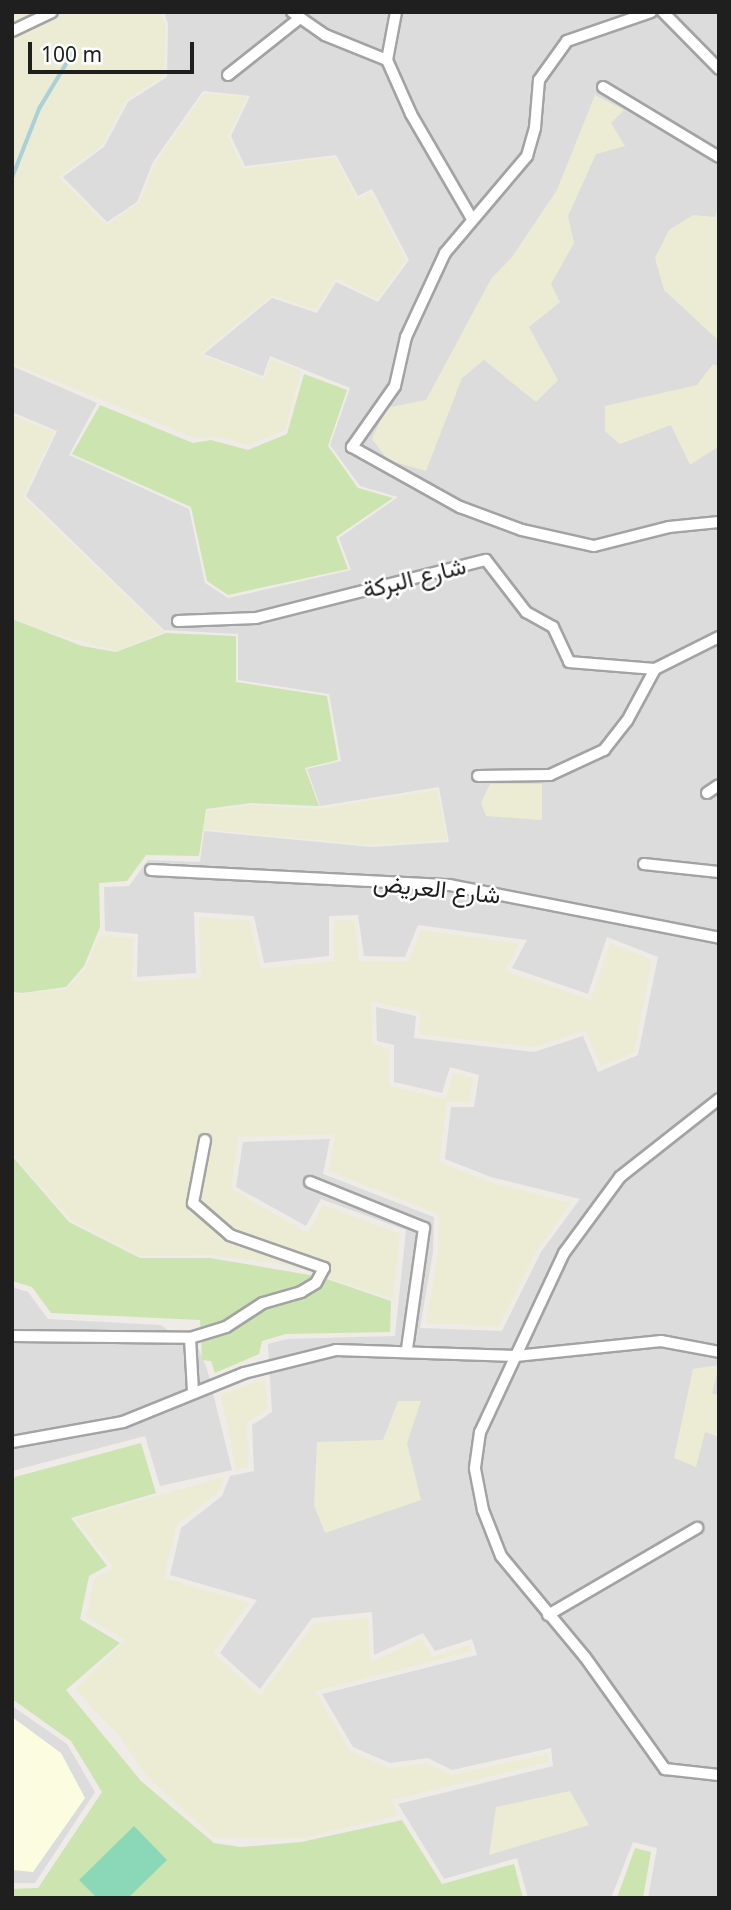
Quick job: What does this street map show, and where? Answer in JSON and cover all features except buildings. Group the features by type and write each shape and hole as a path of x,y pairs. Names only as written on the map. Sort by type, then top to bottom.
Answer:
{"street":[{"path":"12,31 52,12"},
{"path":"396,12 387,60 411,114 472,219"},
{"path":"651,12 567,41 539,80 535,128 527,156 445,253 419,303 395,386 352,447 460,507 522,530 594,546 669,527 719,522"},
{"path":"663,12 719,69"},
{"path":"228,75 296,15 325,35 387,60"},
{"path":"603,86 719,157"},
{"name":"شارع البركة","path":"178,621 256,618 485,560 526,612 552,626 569,662 655,668 719,637"},
{"path":"478,776 550,775 604,750 627,721 655,668"},
{"path":"707,793 719,785"},
{"path":"644,864 719,872"},
{"name":"شارع العريض","path":"151,870 450,885 719,938"},
{"path":"719,1099 620,1177 564,1253 480,1432 475,1469 483,1510 501,1556 585,1657 665,1769 719,1775"},
{"path":"12,1336 190,1338 226,1326 263,1303 301,1292 316,1283 324,1268 230,1235 193,1203 205,1140"},
{"path":"310,1182 424,1228 407,1349"},
{"path":"190,1338 193,1392"},
{"path":"12,1442 123,1422 244,1373 336,1350 407,1349 516,1356 661,1341 719,1352"},
{"path":"548,1615 697,1528"}],"shaded area":[{"path":"12,12 161,12 165,25 164,76 126,100 102,145 59,177 106,225 139,203 155,163 204,93 247,97 228,136 243,169 335,157 357,199 371,192 406,260 377,299 336,279 316,310 272,295 200,354 264,379 271,359 301,371 285,430 248,445 216,436 195,438 12,363"},
{"path":"164,12 719,12 719,1898 648,1898 657,1848 633,1842 611,1898 528,1898 517,1858 444,1879 398,1804 553,1766 551,1748 452,1770 428,1758 390,1763 353,1747 322,1694 477,1655 472,1639 435,1651 423,1633 374,1655 372,1612 312,1618 260,1689 220,1653 257,1600 170,1575 181,1528 222,1496 230,1476 254,1471 252,1425 272,1412 268,1344 287,1339 395,1336 406,1230 321,1199 306,1226 236,1187 243,1142 330,1139 323,1174 434,1217 433,1252 420,1328 502,1331 541,1252 580,1199 491,1177 445,1159 451,1107 474,1107 479,1075 450,1067 442,1093 394,1082 394,1045 377,1041 376,1007 416,1016 414,1038 534,1052 583,1036 598,1072 638,1055 658,957 607,937 588,994 512,968 527,940 418,925 405,957 364,956 358,915 329,916 329,956 264,963 254,916 194,912 196,973 137,977 138,934 105,931 104,887 129,886 148,860 200,862 204,831 371,847 449,842 439,787 320,806 307,769 341,761 329,694 238,680 238,634 164,630 26,496 57,431 12,412 12,366 97,403 69,455 189,509 205,583 228,598 351,570 339,538 398,497 360,486 330,445 350,388 270,356 263,376 204,354 272,298 317,313 336,282 378,302 409,260 372,189 358,196 336,155 245,166 231,136 250,96 203,91 153,162 137,202 107,222 63,177 104,147 128,102 167,77 168,24"},
{"path":"595,95 624,110 611,123 625,146 596,154 568,216 574,243 551,284 560,302 529,327 558,380 536,402 484,360 462,378 426,471 388,460 372,439 386,408 426,400 491,279 512,257 557,190"},
{"path":"719,203 719,341 664,290 655,258 669,230 693,215 715,217"},
{"path":"713,364 719,367 719,446 690,465 671,425 620,444 605,431 605,406 697,385"},
{"path":"12,415 54,432 23,497 164,632 116,651 28,626 12,617"},
{"path":"490,784 542,784 542,820 486,816 481,803"},
{"path":"437,790 447,840 371,845 202,829 207,811 253,805 318,809"},
{"path":"199,917 250,921 260,969 334,961 334,921 354,920 359,961 408,962 421,930 519,944 505,971 591,1000 610,943 652,960 634,1052 601,1066 585,1030 534,1047 419,1034 421,1012 371,1001 372,1044 389,1049 389,1086 446,1099 453,1073 473,1078 470,1102 447,1102 439,1162 489,1182 571,1203 537,1250 499,1326 426,1323 438,1252 439,1214 329,1171 335,1134 238,1137 231,1189 308,1233 323,1205 400,1234 393,1299 288,1265 210,1255 140,1256 71,1220 12,1152 12,995 67,989 86,968 100,935 133,939 132,982 201,978"},
{"path":"12,1287 28,1292 48,1319 161,1325 182,1341 195,1340 207,1369 232,1470 160,1486 145,1436 12,1471"},
{"path":"719,1365 712,1393 719,1396 719,1437 705,1432 696,1467 674,1458 693,1369"},
{"path":"265,1379 267,1409 247,1422 248,1467 236,1470 221,1395"},
{"path":"398,1401 421,1401 407,1443 421,1500 325,1533 314,1505 317,1442 383,1440"},
{"path":"224,1477 218,1492 176,1525 164,1578 249,1603 213,1653 260,1696 314,1623 368,1618 370,1662 422,1639 433,1657 469,1645 471,1651 315,1691 350,1751 389,1768 427,1763 452,1775 547,1754 548,1762 391,1800 398,1815 303,1838 214,1837 148,1778 121,1738 75,1689 126,1640 86,1616 94,1579 114,1568 75,1519"},
{"path":"12,1706 67,1744 95,1792 35,1883 12,1883"},
{"path":"12,1717 61,1753 85,1798 33,1872 12,1870"},
{"path":"570,1791 589,1825 489,1855 496,1807"}],"green space":[{"path":"304,374 347,390 328,446 358,488 393,498 336,537 348,569 228,595 207,581 191,507 72,454 100,405 193,443 211,440 248,450 287,434"},
{"path":"12,619 82,646 116,652 166,633 236,636 236,682 327,696 338,760 305,768 319,806 251,803 206,809 199,856 146,855 127,881 99,883 100,927 84,966 66,987 22,993 12,992"},
{"path":"12,1156 69,1222 140,1258 210,1258 321,1277 391,1301 390,1332 286,1334 262,1341 259,1354 215,1373 211,1361 202,1360 200,1320 51,1313 32,1287 12,1281"},
{"path":"141,1443 156,1493 71,1518 107,1566 89,1576 80,1619 120,1643 66,1690 141,1781 214,1843 241,1847 301,1842 402,1820 442,1884 514,1864 523,1898 12,1898 12,1889 38,1888 102,1792 71,1741 12,1699 12,1486 15,1477"},
{"path":"134,1826 167,1860 128,1898 97,1898 79,1880"},
{"path":"635,1848 651,1852 643,1898 617,1898"}],"waterway":[{"path":"12,178 39,109 75,49"}]}
